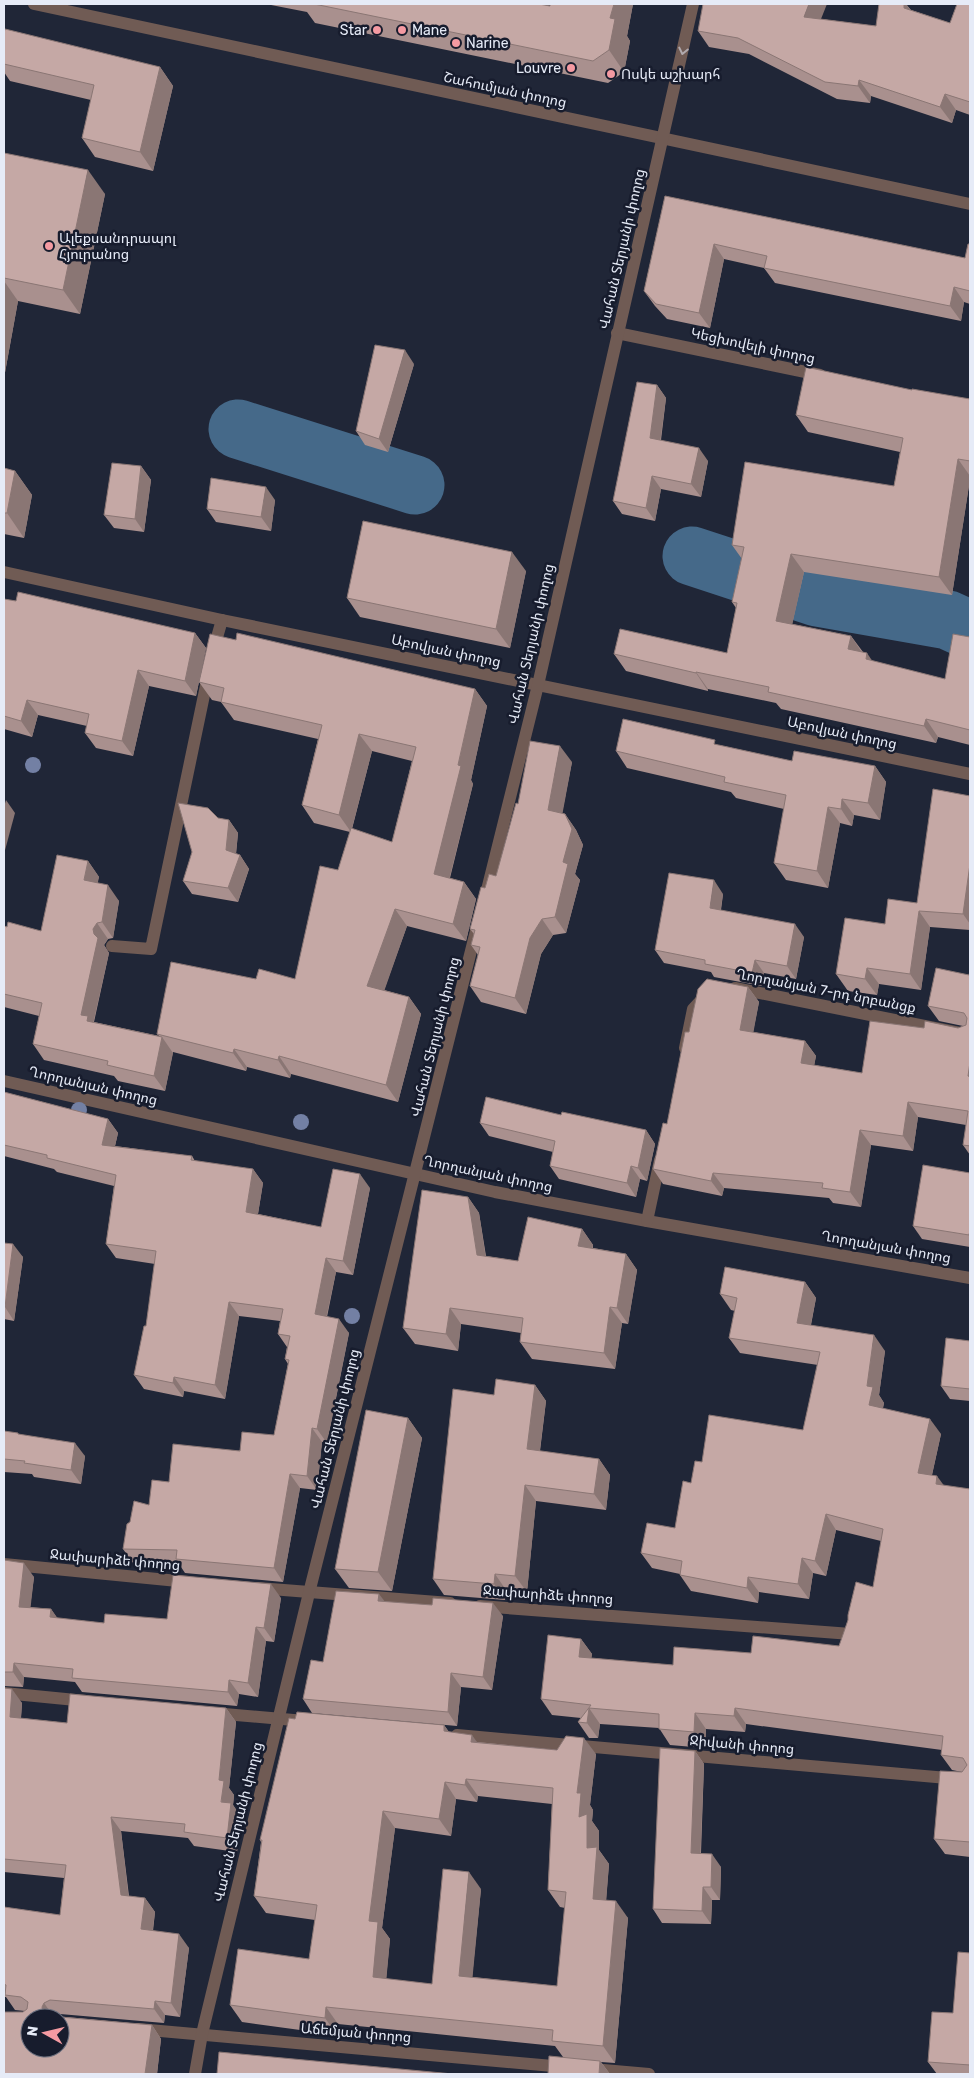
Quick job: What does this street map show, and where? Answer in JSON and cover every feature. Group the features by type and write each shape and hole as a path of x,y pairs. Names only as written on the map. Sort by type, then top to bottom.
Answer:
{"street":[{"name":"Շահումյան փողոց","path":"34,4 970,204"},
{"name":"Վահան Տերյանի փողոց","path":"195,2074 202,2034 309,1593 538,685 617,332 664,139 693,4"},
{"name":"Կեցխովելի փողոց","path":"617,332 837,378"},
{"name":"Աբովյան փողոց","path":"4,572 222,620 970,774"},
{"path":"112,946 151,949 213,654 222,620"},
{"name":"Ղորղանյան 7-րդ նրբանցք","path":"683,1057 694,1009 720,986 970,1036"},
{"name":"Ղորղանյան փողոց","path":"4,1081 495,1192 970,1278"},
{"path":"647,1221 664,1144"},
{"name":"Ջափարիձե փողոց","path":"4,1564 201,1583"},
{"name":"Ջափարիձե փողոց","path":"250,1588 851,1634"},
{"path":"4,1693 102,1702"},
{"path":"200,1711 318,1722"},
{"name":"Ջիվանի փողոց","path":"446,1734 970,1780"},
{"name":"Աճեմյան փողոց","path":"126,2028 649,2074"}],"building":[{"path":"314,4 539,4 550,6 550,4 614,4 610,18 615,19 609,50 593,61"},
{"path":"703,4 809,4 804,17 876,26 879,4 904,4 904,8 950,23 957,4 970,4 970,102 945,94 940,107 859,80 858,86 825,82 738,38 698,31"},
{"path":"5,29 160,67 140,152 82,138 94,85 4,64"},
{"name":"Ալեքսանդրապոլ Հյուրանոց","path":"4,153 88,170 63,290 4,278"},
{"path":"665,196 965,258 968,244 970,244 970,291 954,287 950,306 764,268 767,256 714,244 699,313 656,304 644,291"},
{"path":"375,345 405,350 379,439 356,431"},
{"path":"806,367 912,390 970,399 970,461 958,459 939,577 791,554 776,621 851,636 848,649 867,653 866,659 945,679 953,634 970,637 970,730 926,719 924,726 768,692 769,687 696,673 614,654 620,629 727,653 737,603 732,602 744,547 732,545 745,462 894,486 903,438 796,415"},
{"path":"637,382 657,385 650,438 699,448 691,484 652,476 646,508 613,501"},
{"path":"112,463 141,466 135,519 104,515"},
{"path":"4,468 15,471 7,513 4,513"},
{"path":"211,478 266,487 261,517 207,509"},
{"path":"363,521 512,552 496,629 347,598"},
{"path":"18,592 195,633 185,681 138,670 122,741 85,733 89,714 27,700 21,721 4,716 4,599 16,601"},
{"path":"237,633 475,689 458,765 461,766 434,874 464,882 453,924 395,909 367,986 409,997 386,1085 279,1056 278,1060 234,1049 233,1053 157,1034 171,962 256,979 259,969 295,979 320,866 338,870 351,828 392,842 416,747 359,734 339,815 302,805 322,725 221,702 224,688 199,682 210,634 236,640"},
{"path":"623,719 715,740 714,744 792,761 794,751 875,766 868,803 842,799 841,809 828,807 817,871 774,863 786,795 724,782 725,777 616,751"},
{"path":"530,741 560,746 548,810 565,814 572,829 563,862 568,864 555,917 542,919 530,938 515,998 470,986 480,947 471,945 475,930 470,929 481,887 485,888 489,874 496,876 516,803 518,804"},
{"path":"933,789 970,796 970,864 963,914 919,911 910,974 867,968 865,979 836,974 845,918 885,924 888,899 917,903"},
{"path":"178,803 208,808 218,818 229,820 226,850 240,855 228,888 183,881 192,852"},
{"path":"57,855 88,861 84,880 108,885 102,922 97,923 93,929 94,934 98,938 81,1015 88,1016 87,1021 162,1037 154,1076 107,1065 108,1061 33,1044 42,1003 4,994 4,926 7,927 8,922 41,931"},
{"path":"669,873 714,880 710,908 795,924 787,966 755,960 752,973 705,964 705,960 655,950"},
{"path":"936,968 969,975 970,971 970,1062 968,1076 970,1077 970,1146 963,1145 968,1111 908,1102 903,1136 860,1130 850,1192 822,1188 823,1183 713,1173 711,1181 653,1169 663,1123 667,1124 685,1032 689,1032 698,989 707,979 748,987 740,1030 805,1041 801,1063 862,1073 870,1021 924,1028 925,1021 958,1028 966,1025 967,1018 964,1013 928,1006"},
{"path":"4,1092 108,1119 102,1145 192,1156 191,1160 253,1169 246,1212 321,1227 333,1169 360,1174 343,1261 326,1258 315,1314 339,1319 317,1429 312,1428 307,1476 290,1474 274,1568 176,1559 177,1550 123,1549 127,1524 130,1522 134,1501 149,1505 152,1480 169,1482 173,1444 240,1451 242,1432 274,1435 289,1360 285,1359 290,1336 278,1334 283,1309 229,1302 215,1385 174,1377 173,1383 134,1375 144,1326 146,1326 156,1251 106,1244 116,1175 4,1145"},
{"path":"486,1097 561,1115 562,1112 646,1130 638,1168 631,1166 627,1183 550,1166 555,1141 480,1123"},
{"path":"923,1165 970,1173 969,1235 913,1226"},
{"path":"422,1190 468,1197 477,1255 518,1261 528,1217 582,1229 578,1246 626,1254 617,1308 610,1307 604,1353 520,1342 523,1318 450,1308 446,1334 403,1328"},
{"path":"4,1243 13,1244 5,1307 4,1307"},
{"path":"725,1267 805,1282 797,1323 874,1335 867,1386 873,1387 869,1405 930,1419 918,1473 937,1476 936,1484 970,1489 970,1842 934,1839 940,1771 962,1772 967,1765 963,1758 941,1755 943,1736 735,1708 734,1716 695,1713 694,1732 659,1729 659,1714 589,1708 587,1723 578,1722 591,1705 541,1699 548,1635 581,1639 579,1657 673,1665 674,1647 751,1653 753,1636 839,1646 848,1620 856,1582 873,1587 883,1529 826,1514 815,1561 802,1558 798,1584 748,1577 747,1588 680,1575 682,1561 641,1553 647,1523 675,1528 683,1481 691,1483 695,1461 702,1462 709,1415 803,1430 820,1352 729,1338 737,1298 720,1294"},
{"path":"946,1338 970,1341 970,1389 941,1386"},
{"path":"496,1379 535,1385 527,1449 599,1459 594,1494 525,1485 515,1576 495,1574 494,1584 433,1579 453,1389 494,1395"},
{"path":"366,1410 408,1418 378,1572 335,1569"},
{"path":"4,1431 75,1443 71,1470 4,1459"},
{"path":"4,1560 24,1563 19,1607 51,1609 50,1617 104,1623 105,1614 167,1619 173,1575 271,1584 264,1628 256,1627 248,1683 229,1680 228,1692 72,1678 73,1669 14,1663 13,1672 4,1672"},
{"path":"336,1591 379,1594 378,1601 432,1605 433,1598 493,1603 483,1677 451,1673 448,1712 303,1699 311,1660 323,1662"},
{"path":"4,1688 12,1689 10,1717 67,1723 70,1694 226,1708 219,1780 224,1781 221,1802 231,1803 227,1838 184,1832 185,1824 111,1817 121,1895 145,1898 141,1929 179,1934 171,2003 155,2001 154,2009 50,2000 44,2003 42,2008 27,2008 28,2002 21,1997 5,1995 4,1907 60,1915 66,1865 4,1859"},
{"path":"297,1712 444,1725 444,1731 472,1735 471,1742 557,1750 566,1736 584,1738 577,1793 581,1793 579,1817 587,1814 587,1848 597,1847 593,1899 616,1901 603,2046 552,2041 553,2030 326,2007 325,2018 230,2005 238,1949 309,1959 317,1905 254,1896 262,1840 260,1840 289,1718 295,1719","holes":["466,1779 553,1788 548,1890 566,1892 557,1986 459,1976 469,1872 443,1869 432,1984 373,1977 378,1922 369,1921 383,1811 439,1819 445,1782 465,1785"]},
{"path":"660,1748 695,1751 691,1853 712,1854 711,1887 703,1887 702,1911 653,1909"},
{"path":"958,1952 970,1953 970,2065 928,2062 932,2012 953,2013"},
{"path":"4,2012 20,2012 20,2058 70,2058 70,2018 152,2025 145,2074 4,2074"},
{"path":"219,2052 453,2074 217,2074"},
{"path":"549,2056 600,2061 599,2074 548,2074"}],"waterway":[{"path":"238,429 415,485"},
{"path":"692,556 817,597 948,620 970,630"}],"place":[{"name":"Star","path":"377,30"},
{"name":"Mane","path":"402,30"},
{"name":"Narine","path":"456,43"},
{"name":"Louvre","path":"571,68"},
{"name":"Ոսկե աշխարհ","path":"611,74"},
{"name":"Ալեքսանդրապոլ Հյուրանոց","path":"49,246"}]}
